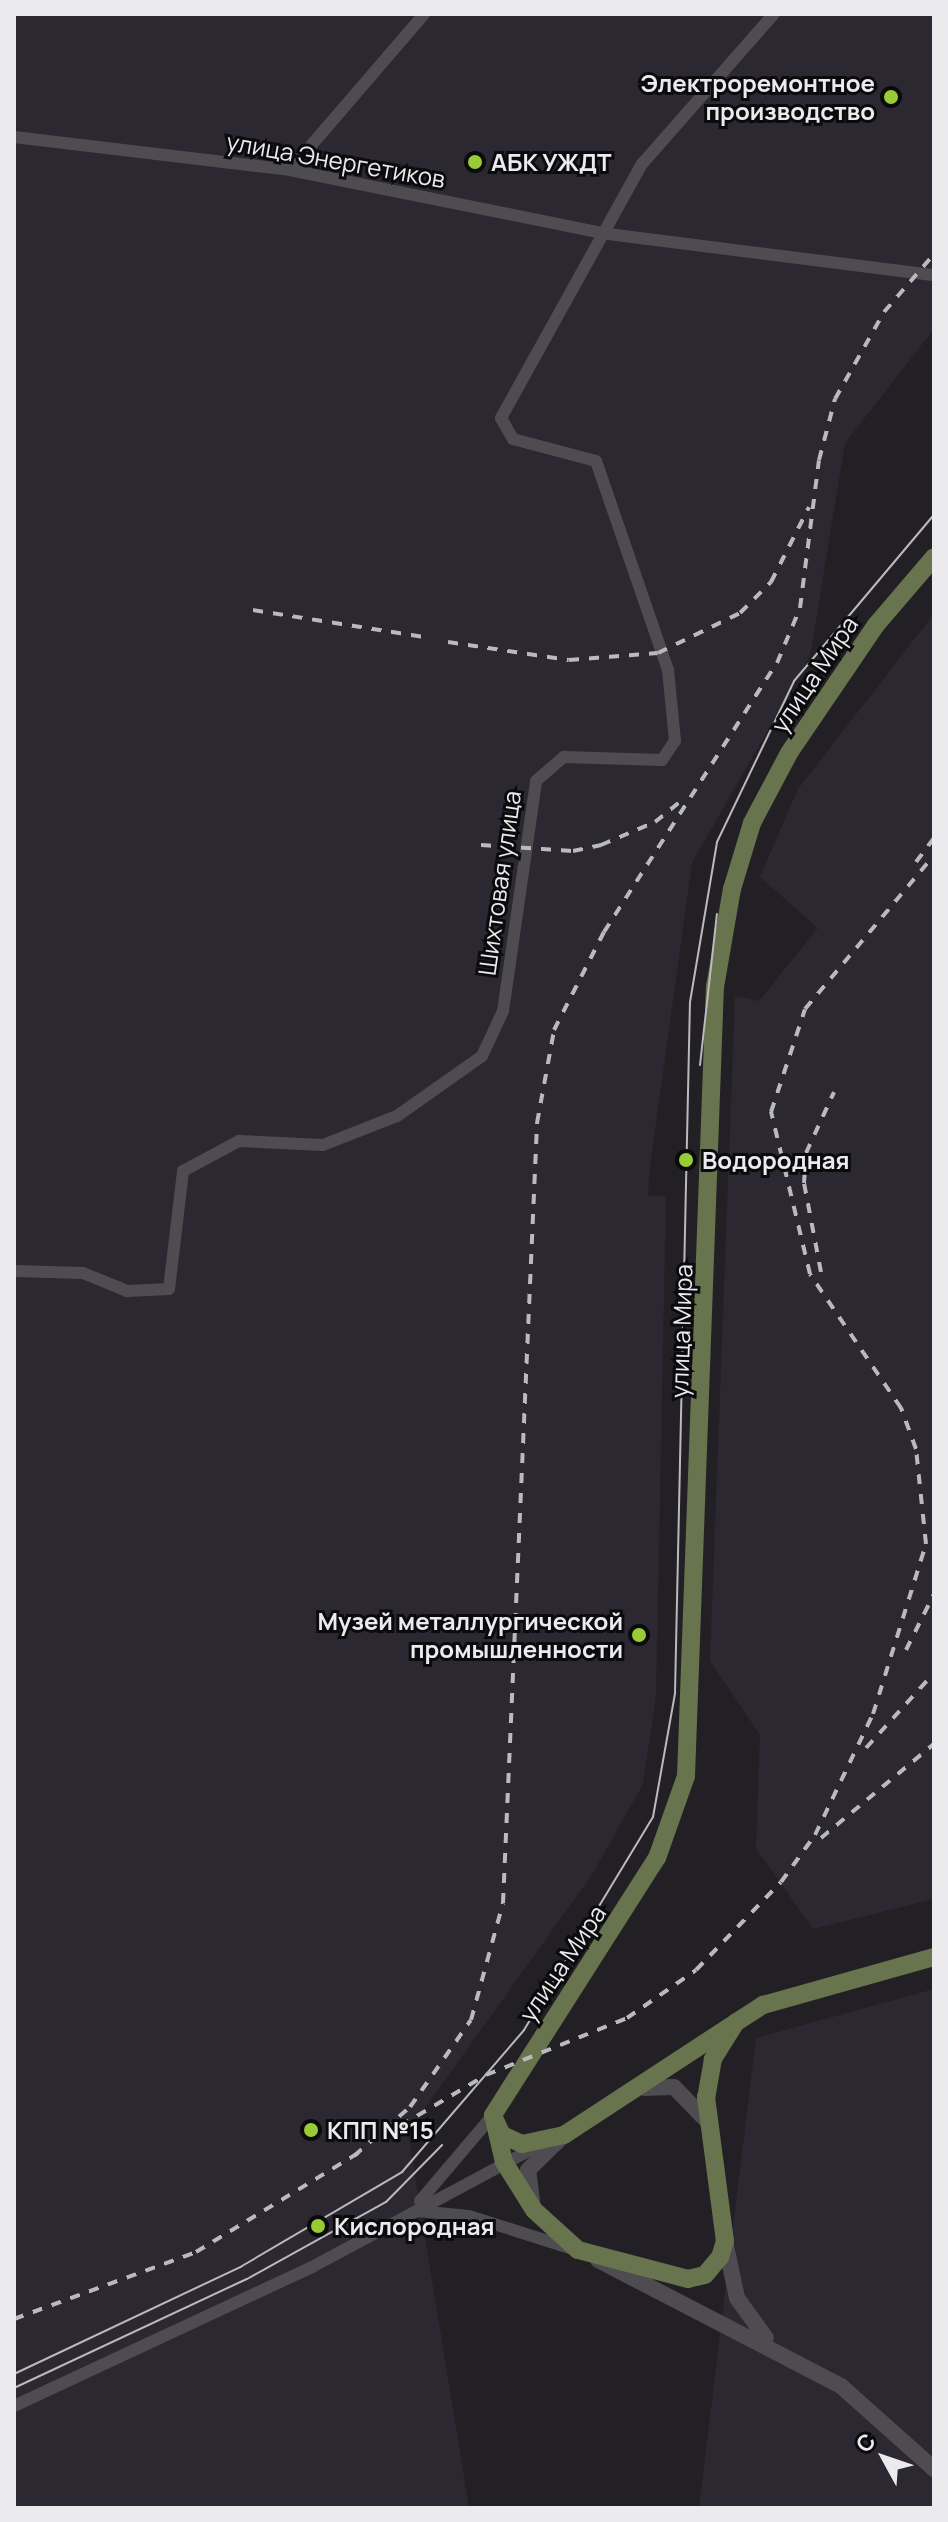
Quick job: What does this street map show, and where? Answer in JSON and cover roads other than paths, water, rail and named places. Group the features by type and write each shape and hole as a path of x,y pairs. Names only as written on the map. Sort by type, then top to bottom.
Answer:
{"main road":[{"name":"улица Мира","path":"493,2115 651,1869 686,1776 715,987 741,856 789,753 876,625 934,557"},
{"path":"493,2115 502,2135 522,2144 564,2135 644,2088 736,2022 786,1994 934,1957"},
{"path":"493,2115 504,2162 534,2210 578,2250 688,2279 712,2269 725,2241 710,2127 707,2076 736,2022"}],"street":[{"path":"290,170 424,14"},
{"path":"608,234 642,164 774,14"},
{"name":"улица Энергетиков","path":"14,137 290,170 608,234 934,275"},
{"name":"Шихтовая улица","path":"14,1271 83,1273 127,1291 169,1289 183,1171 239,1141 323,1145 397,1116 482,1056 503,1011 536,781 564,757 662,760 675,741 668,670 596,461 513,439 501,418 608,234"},
{"path":"644,2088 674,2087 690,2096 710,2127"},
{"path":"403,2216 443,2181 493,2115"},
{"path":"14,2406 564,2135"},
{"path":"534,2210 528,2170 564,2135"},
{"path":"403,2216 441,2210 578,2250 779,2350 857,2398 934,2469"},
{"path":"725,2241 748,2321 779,2350"}],"tram line":[{"path":"14,2374 242,2266 402,2172 524,2030 653,1817 675,1693 690,1002 717,842 794,681 934,515"},
{"path":"700,1065 717,914"},
{"path":"14,2388 247,2279 386,2202 442,2145"}],"railway":[{"path":"354,2156 410,2107 471,2020 503,1903 537,1123 554,1030 604,932 777,663 800,608 819,460 835,399 884,312 934,254"},
{"path":"448,642 569,660 658,653 740,613 771,582 809,507"},
{"path":"253,610 429,638"},
{"path":"481,845 573,851 601,845 655,822 683,799"},
{"path":"916,862 934,838"},
{"path":"400,2126 486,2075 627,2018 696,1970 781,1882 815,1835 873,1714 926,1544 916,1449 901,1408 810,1274 771,1112 805,1009 934,855"},
{"path":"821,1272 804,1183 806,1153 834,1092"},
{"path":"906,1650 934,1594"},
{"path":"866,1748 934,1673"},
{"path":"821,1838 934,1744"},
{"path":"14,2319 196,2252 363,2150"}],"place":[{"name":"Электроремонтное производство","path":"891,97"},
{"name":"АБК УЖДТ","path":"475,162"},
{"name":"Водородная","path":"686,1160"},
{"name":"Музей металлургической промышленности","path":"639,1635"},
{"name":"КПП №15","path":"311,2130"},
{"name":"Кислородная","path":"318,2226"}]}
